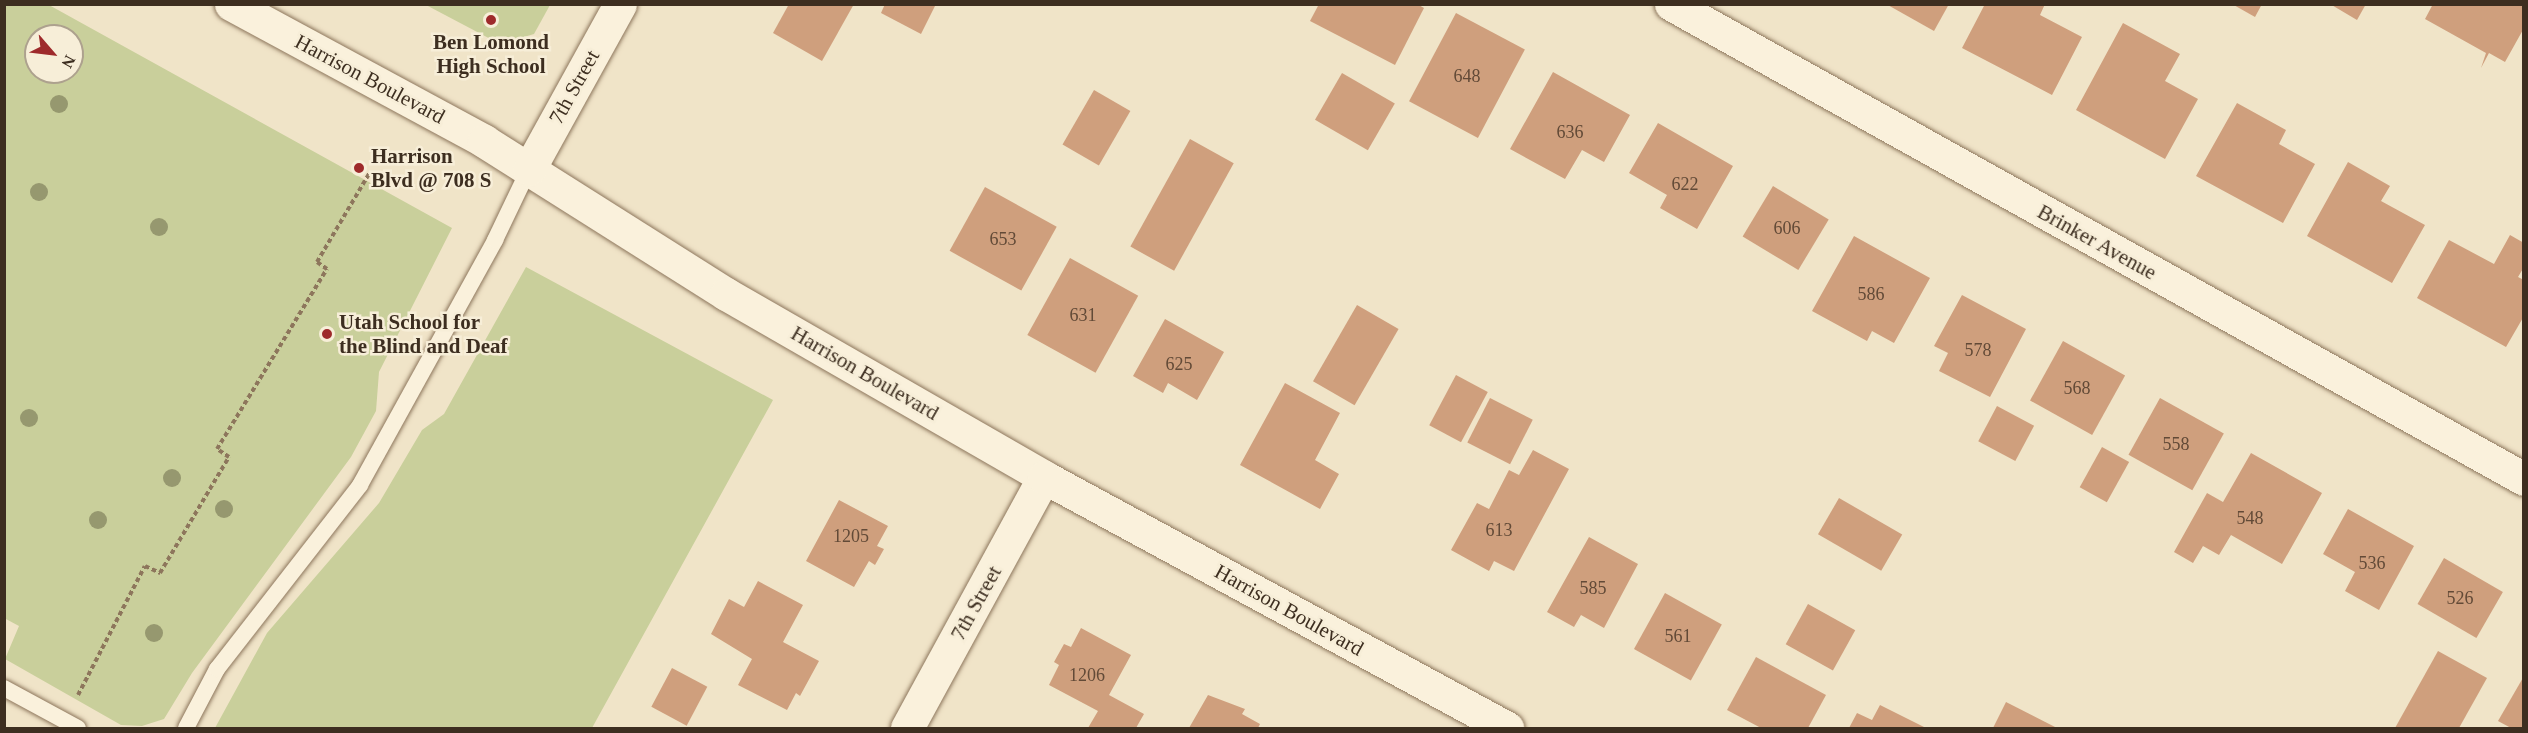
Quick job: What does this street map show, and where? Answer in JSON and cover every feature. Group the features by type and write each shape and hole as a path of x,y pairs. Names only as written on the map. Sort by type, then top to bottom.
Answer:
{"main road":[{"name":"Harrison Boulevard","path":"231,4 484,141 726,294 1044,477 1507,729"},
{"name":"7th Street","path":"529,170 620,4"},
{"name":"Brinker Avenue","path":"1671,4 2523,479"},
{"name":"7th Street","path":"907,729 1044,477"}],"lane":[{"path":"186,729 217,669 360,485 495,240 529,170"},
{"path":"4,688 71,725"}],"path":[{"path":"71,725 145,566 160,573 229,457 217,448 327,269 317,262 370,172"}],"green space":[{"path":"5,4 49,5 83,24 24,24 24,84 84,84 84,24 452,228 379,372 376,411 351,457 192,673 164,719 142,726 121,725 5,659 19,626 4,618"},
{"path":"426,5 550,5 534,34 500,44"},
{"path":"526,267 773,400 592,728 215,728 267,633 379,503 422,430 444,414"}],"building":[{"path":"789,4 854,4 822,61 773,33"},
{"path":"885,4 936,4 921,34 881,13"},
{"path":"1319,4 1417,4 1424,8 1395,65 1310,21"},
{"path":"1886,4 1949,4 1934,31"},
{"path":"1985,4 2045,4 2040,15 2082,37 2052,95 1962,48"},
{"path":"2232,4 2262,4 2255,17"},
{"path":"2330,4 2366,4 2357,20"},
{"path":"2433,4 2524,4 2524,28 2505,62 2489,53 2481,68 2486,53 2425,19"},
{"path":"1456,13 1525,50 1478,138 1409,101"},
{"path":"2123,23 2180,54 2165,81 2198,99 2165,159 2076,110"},
{"path":"1553,72 1630,115 1604,162 1582,150 1565,179 1510,149"},
{"path":"1342,73 1395,104 1368,150 1315,120"},
{"path":"1094,90 1130,111 1099,166 1062,145"},
{"path":"2237,103 2286,130 2279,144 2315,164 2283,223 2196,176"},
{"path":"1658,123 1733,166 1697,229 1660,208 1667,195 1629,173"},
{"path":"1190,139 1234,163 1174,271 1130,247"},
{"path":"2348,162 2390,186 2381,201 2425,225 2392,283 2307,236"},
{"path":"1773,186 1829,219 1798,270 1743,237"},
{"path":"985,187 1057,227 1021,291 950,251"},
{"path":"2510,235 2524,243 2524,267 2518,277 2524,280 2524,316 2506,347 2417,298 2449,240 2494,264"},
{"path":"1854,236 1930,278 1894,343 1872,331 1867,341 1812,311"},
{"path":"1070,258 1138,296 1096,373 1027,335"},
{"path":"1962,295 2026,329 1990,397 1939,371 1948,353 1934,346"},
{"path":"1357,305 1399,329 1355,405 1313,381"},
{"path":"1165,319 1224,352 1197,400 1168,383 1163,393 1133,376"},
{"path":"2063,341 2125,375 2092,435 2030,400"},
{"path":"1456,375 1488,392 1461,442 1429,425"},
{"path":"1285,383 1340,413 1315,460 1339,474 1320,509 1240,465"},
{"path":"1490,398 1533,420 1510,464 1467,443"},
{"path":"2160,398 2224,433 2192,490 2128,455"},
{"path":"1997,406 2034,426 2015,461 1978,441"},
{"path":"2102,447 2129,462 2107,502 2080,487"},
{"path":"1533,450 1569,469 1514,571 1494,561 1489,571 1451,550 1477,503 1489,509 1509,470 1519,475"},
{"path":"2251,453 2322,493 2282,564 2231,535 2219,555 2203,546 2193,563 2174,552 2207,493 2223,502"},
{"path":"1839,498 1902,534 1881,571 1818,534"},
{"path":"839,500 888,526 877,546 884,549 875,565 869,561 854,587 806,561"},
{"path":"2348,509 2414,546 2379,610 2345,591 2355,572 2323,554"},
{"path":"1589,537 1638,564 1604,628 1581,615 1574,627 1547,612"},
{"path":"2444,558 2503,592 2476,638 2418,604"},
{"path":"758,581 803,605 783,642 819,661 800,696 796,693 787,710 738,685 752,659 711,634 729,599 744,607"},
{"path":"1665,593 1722,625 1691,680 1634,649"},
{"path":"1808,604 1855,630 1833,670 1786,644"},
{"path":"1081,628 1131,655 1109,695 1144,714 1136,728 1088,728 1098,711 1049,685 1059,665 1054,662 1064,644 1071,647"},
{"path":"2438,651 2487,678 2459,728 2395,728"},
{"path":"1756,657 1826,695 1808,728 1761,728 1727,710"},
{"path":"672,668 707,687 687,726 651,707"},
{"path":"2524,676 2524,728 2511,728 2498,721"},
{"path":"1208,695 1245,709 1242,714 1260,724 1258,728 1189,728"},
{"path":"2006,702 2057,728 1993,728"},
{"path":"1880,705 1926,728 1849,728 1857,713 1872,720"}],"place":[{"name":"Ben Lomond High School","path":"491,20"},
{"name":"Harrison Blvd @ 708 S","path":"359,168"},
{"name":"Utah School for the Blind and Deaf","path":"327,334"}]}
